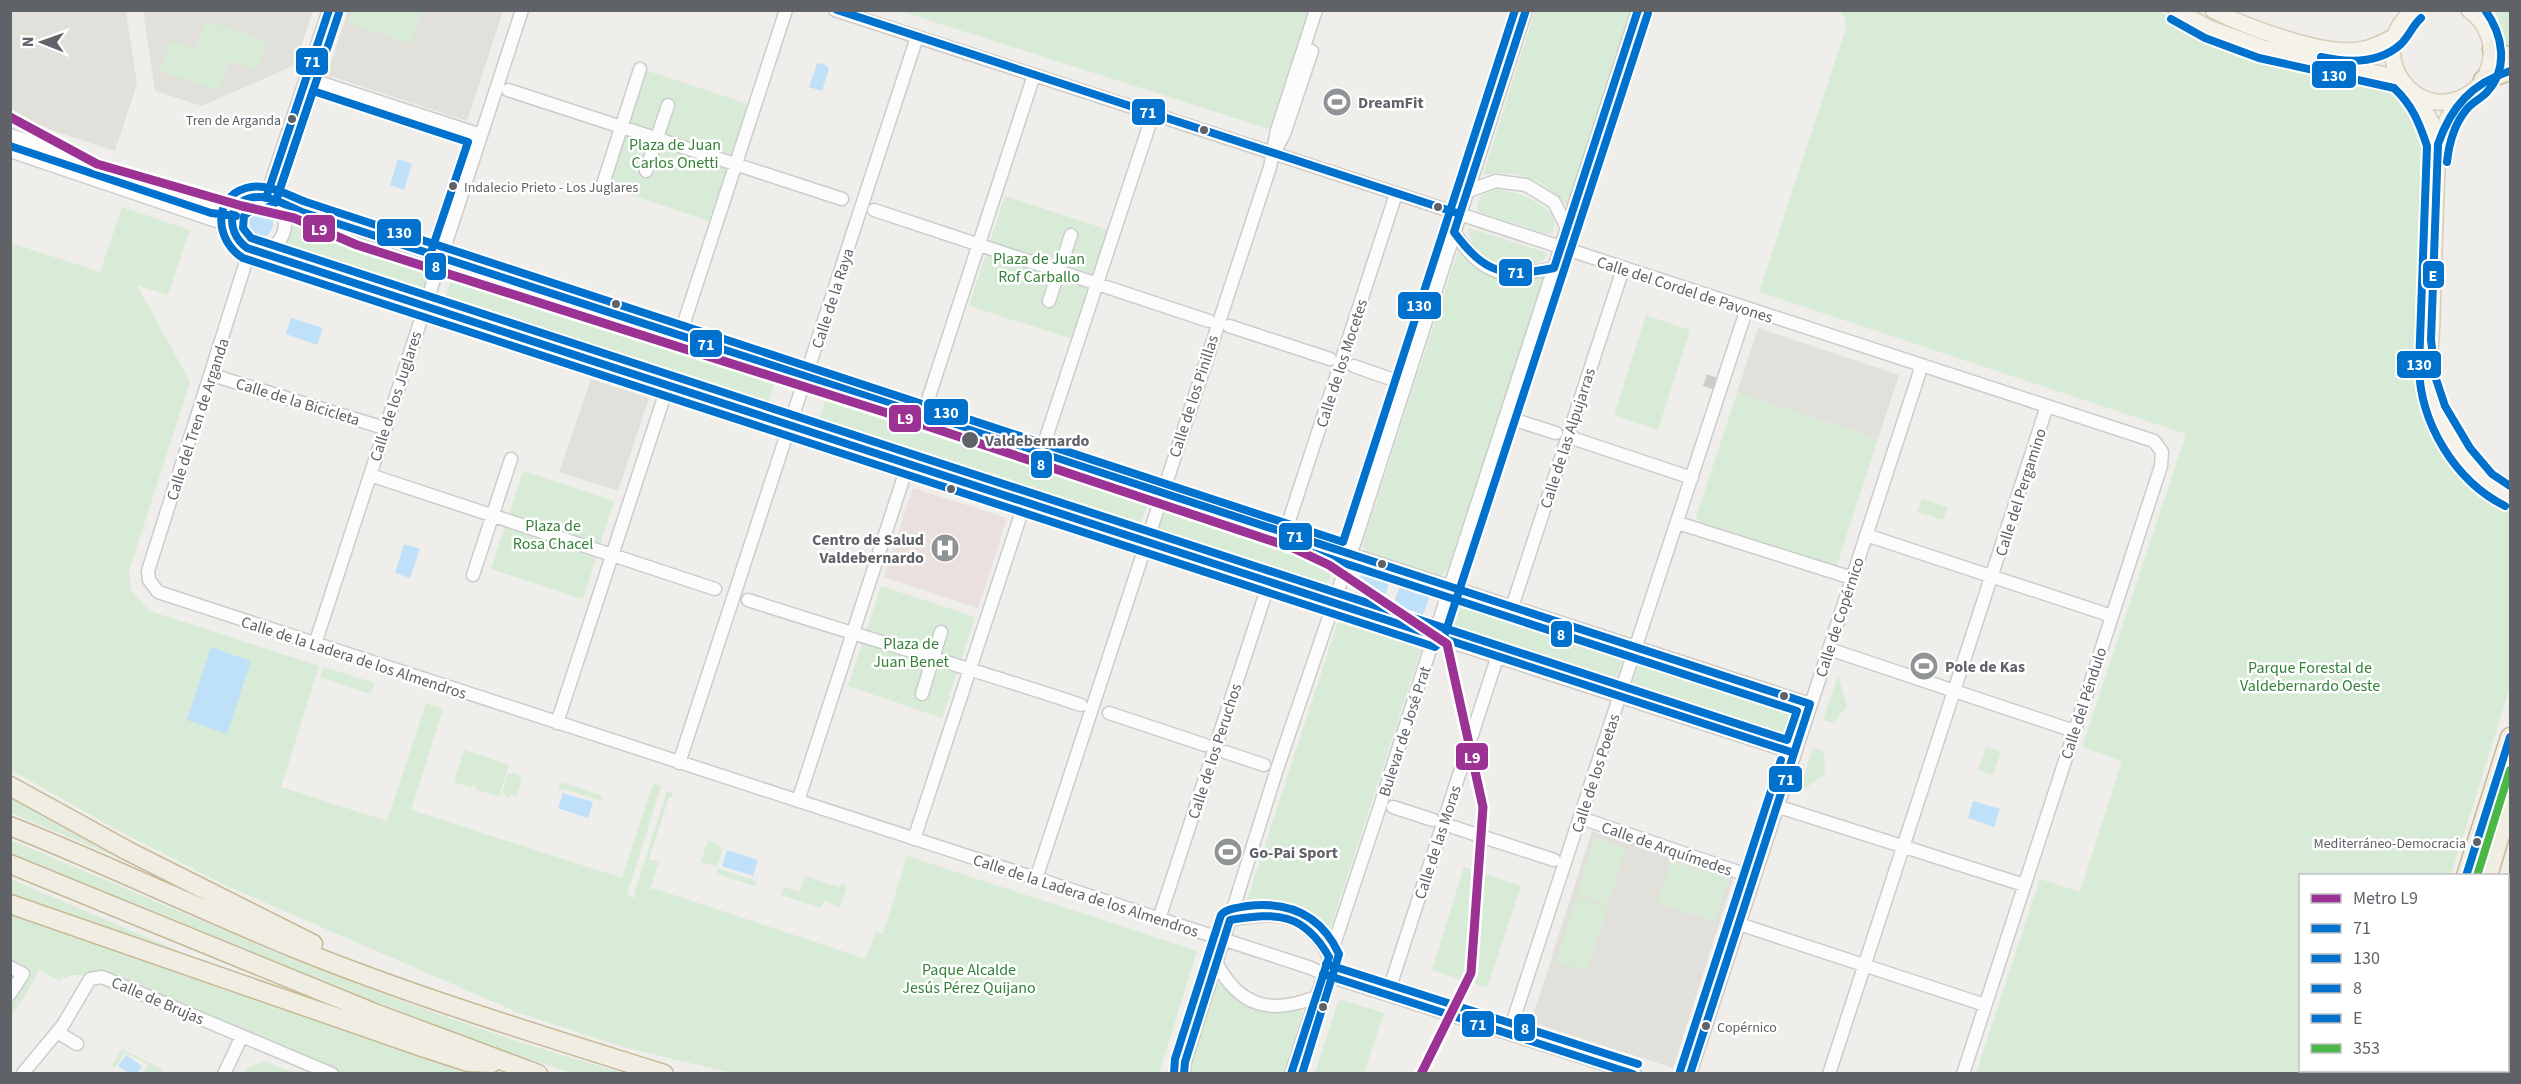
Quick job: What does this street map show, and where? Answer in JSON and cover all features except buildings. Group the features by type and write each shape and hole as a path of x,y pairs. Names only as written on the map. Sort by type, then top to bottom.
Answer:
{"highway":[{"path":"2492,49 2511,58"},
{"path":"2483,80 2511,71"},
{"path":"2467,874 2511,737"},
{"path":"10,786 119,846 209,890 388,984"},
{"path":"2489,874 2511,802"},
{"path":"10,826 296,948 388,984 452,1007 664,1074"},
{"path":"2501,874 2511,840"},
{"path":"10,864 367,1010 538,1074"},
{"path":"10,904 468,1062 514,1065"}],"main road":[{"path":"2176,10 2210,28 2263,48 2399,78"},
{"path":"2213,10 2267,32 2310,45 2346,51 2371,48 2395,36"},
{"path":"2414,10 2405,19 2395,36 2392,57 2399,78 2416,95 2432,122 2438,144 2430,382 2444,423 2472,468 2494,488 2511,497"},
{"path":"2416,95 2438,102 2462,98 2472,92 2483,80 2491,61 2492,49 2483,16 2469,10"},
{"path":"2438,144 2448,118 2462,98"},
{"path":"2431,340 2440,393 2452,418 2481,464 2511,486"}],"street":[{"path":"271,200 306,78 329,10"},
{"name":"Calle de los Juglares","path":"315,644 522,10"},
{"path":"680,335 786,10"},
{"name":"Calle del Cordel de Pavones","path":"835,10 2047,406"},
{"name":"Calle de los Pinillas","path":"1036,879 1273,154 1277,130 1316,10"},
{"name":"Calle de los Pinillas","path":"1273,154 1284,134 1325,10"},
{"path":"1184,1074 1185,1062 1216,962 1526,10"},
{"name":"Bulevar de José Prat","path":"1291,1074 1638,10"},
{"name":"Calle de la Raya","path":"679,763 917,37"},
{"path":"602,187 640,69"},
{"path":"923,415 1034,75"},
{"path":"306,78 481,135"},
{"path":"508,90 842,199"},
{"path":"646,171 668,105"},
{"path":"1041,453 1153,114"},
{"path":"10,135 214,203 237,206"},
{"path":"10,151 231,226"},
{"path":"1468,191 1496,181 1526,186 1554,202 1567,228"},
{"name":"Calle de los Mocetes","path":"1286,533 1396,194"},
{"path":"1794,753 1497,658 255,250 239,243 231,226 232,215 237,206 247,199 271,200 1809,704"},
{"path":"255,250 273,246 282,235 285,221 280,208 271,200"},
{"path":"874,210 1098,282 1209,321"},
{"path":"1454,232 1465,248 1481,264 1497,272 1530,274 1554,268"},
{"path":"1049,301 1071,235"},
{"name":"Calle del Tren de Arganda","path":"152,587 148,571 255,250"},
{"name":"Calle de las Alpujarras","path":"1512,607 1623,269"},
{"name":"Calle de los Poetas","path":"1509,1033 1678,523 1719,385 1747,308"},
{"path":"1229,326 1330,359"},
{"name":"Calle de Copérnico","path":"1690,1074 1809,704 1922,365"},
{"path":"1354,366 1388,378"},
{"name":"Calle de la Bicicleta","path":"212,375 384,428"},
{"path":"557,723 668,385"},
{"name":"Calle del Pergamino","path":"1829,1074 2047,406"},
{"name":"Calle del Péndulo","path":"1963,1074 2161,466 2162,452 2154,441 2047,406"},
{"path":"1512,419 1556,433"},
{"path":"1575,439 1692,478"},
{"path":"473,574 511,459"},
{"path":"798,801 908,464"},
{"path":"370,476 715,589"},
{"path":"914,839 1025,502"},
{"path":"1678,523 1852,578"},
{"name":"Calle del Pergamino","path":"1866,536 2112,616"},
{"name":"Calle de los Peruchos","path":"1159,919 1269,583"},
{"name":"Calle de la Ladera de los Almendros","path":"152,587 170,597 1635,1074"},
{"path":"748,600 852,634 970,668 1081,705"},
{"path":"922,694 941,632"},
{"path":"1829,649 2074,731"},
{"name":"Calle de las Moras","path":"1388,993 1497,658"},
{"path":"1109,714 1205,745"},
{"path":"1225,752 1264,765"},
{"path":"1776,806 2024,885"},
{"path":"1393,807 1433,820"},
{"name":"Calle de Arquímedes","path":"1581,818 1753,877"},
{"path":"1453,827 1554,860"},
{"path":"1230,921 1257,915 1279,914 1305,926 1321,940 1329,957"},
{"path":"1739,924 1985,1005"},
{"path":"1216,962 1230,985 1247,999 1258,1004 1290,1006 1316,997"},
{"path":"10,968 23,974 10,994"},
{"name":"Calle de Brujas","path":"22,1073 57,1032 90,979 102,977 332,1074"},
{"path":"57,1032 77,1044"},
{"path":"224,1074 242,1036"}],"shaded area":[{"path":"11,11 126,11 137,84 115,151 11,117"},
{"path":"143,11 313,11 295,65 202,106 155,91"},
{"path":"348,11 503,11 467,121 327,75"},
{"path":"1758,328 1899,375 1878,439 1737,393"},
{"path":"591,379 649,398 618,491 559,472"},
{"name":"Centro de Salud Valdebernardo","path":"913,488 1007,518 978,608 884,577"},
{"path":"1592,831 1734,877 1673,1068 1531,1022"}],"green space":[{"path":"352,11 415,11 421,13 411,44 348,23"},
{"path":"900,11 1308,11 1269,129"},
{"path":"1535,11 1630,11 1568,207 1549,189 1530,178 1508,174 1483,175"},
{"name":"Parque Forestal de Valdebernardo Oeste","path":"1841,11 2158,11 2217,41 2306,70 2369,78 2414,102 2430,133 2422,362 2432,414 2448,446 2466,474 2510,505 2510,687 2451,874 2299,874 2299,1072 2364,1072 2363,1073 1976,1073 2040,879 2080,892 2122,761 2082,747 2186,434 1759,292 1846,28 1845,18"},
{"path":"2496,11 2510,11 2510,47 2506,46"},
{"path":"206,21 267,41 257,70 229,61 219,91 160,71 170,41 196,49"},
{"name":"Plaza de Juan Carlos Onetti","path":"645,70 748,104 709,221 607,187"},
{"path":"1497,189 1526,197 1545,208 1552,215 1554,224 1552,233 1547,234 1478,212 1479,199"},
{"name":"Plaza de Juan Rof Carballo","path":"1005,196 1109,230 1072,339 969,306"},
{"name":"Paque Alcalde Jesús Pérez Quijano","path":"122,207 190,230 168,295 137,285 190,382 129,571 131,591 150,611 319,666 281,787 387,821 426,703 443,709 411,810 622,878 653,784 661,786 627,895 636,898 634,894 667,791 673,793 672,797 669,797 649,859 659,862 650,890 656,889 866,959 876,932 883,934 907,856 1197,951 1159,1073 732,1073 627,1048 519,1013 225,885 121,832 11,770 11,243 100,272"},
{"path":"291,217 433,264 421,296 280,250 290,235"},
{"path":"1469,228 1544,252 1547,255 1545,259 1528,266 1508,267 1490,262 1472,243"},
{"path":"1458,251 1479,269 1498,278 1520,280 1546,275 1448,568 1441,575 1435,576 1369,555 1362,546"},
{"path":"454,270 777,376 766,410 443,304"},
{"path":"1646,315 1690,330 1658,430 1614,415"},
{"path":"828,392 1150,497 1138,530 817,426"},
{"path":"1737,393 1878,439 1836,568 1700,523 1696,517"},
{"name":"Plaza de Rosa Chacel","path":"523,471 614,501 583,599 491,569"},
{"path":"1922,499 1947,507 1943,520 1917,512"},
{"path":"1167,504 1336,559 1325,592 1155,538"},
{"name":"Plaza de Juan Benet","path":"881,586 975,617 942,718 848,686"},
{"path":"1460,598 1625,652 1614,688 1453,637 1447,628 1447,616 1455,601"},
{"path":"1340,616 1423,644 1327,939 1309,920 1290,910 1269,907 1243,912"},
{"path":"1641,659 1798,711 1787,743 1629,693"},
{"path":"324,667 375,683 370,694 320,677"},
{"path":"1838,675 1847,706 1833,723 1823,720"},
{"path":"1986,747 2001,752 1993,775 1978,770"},
{"path":"1813,748 1823,751 1826,773 1799,793"},
{"path":"464,750 509,765 499,797 475,789 476,785 473,784 472,788 454,782"},
{"path":"514,772 522,778 516,797 512,795 507,798 505,793 502,793 508,773"},
{"path":"561,782 602,796 601,801 561,788 556,796"},
{"path":"10,796 126,861 11,813"},
{"path":"1595,838 1626,848 1608,904 1577,895"},
{"path":"10,840 237,936 390,996 545,1050 624,1073 572,1073 441,1031 263,960 11,853"},
{"path":"708,840 723,848 717,867 701,862"},
{"path":"1671,860 1729,879 1714,921 1657,903"},
{"path":"1464,867 1521,886 1487,988 1432,970"},
{"path":"717,868 757,881 755,886 716,874"},
{"path":"805,876 839,887 836,896 841,883 847,886 840,908 825,900 821,908 781,895 784,887 800,892"},
{"path":"11,879 209,964 11,901"},
{"path":"1577,897 1608,907 1586,971 1556,961"},
{"path":"11,911 482,1073 339,1073 104,975 69,975 67,979 62,977 60,981 39,970 11,1016"},
{"path":"1222,983 1238,1000 1256,1009 1277,1012 1299,1009 1303,1012 1283,1073 1191,1073 1190,1065 1217,984"},
{"path":"1339,999 1384,1013 1364,1073 1315,1073"},
{"path":"122,1049 164,1070 161,1073 143,1073 149,1065 125,1053 115,1067 112,1065"},
{"path":"264,1061 295,1073 244,1073 246,1068"}],"water":[{"path":"822,63 829,68 822,91 809,87 817,64"},
{"path":"398,159 412,164 404,190 390,185"},
{"path":"257,207 268,212 273,223 268,234 257,239 246,234 241,223 246,212"},
{"path":"291,318 323,328 317,345 286,334"},
{"path":"404,544 420,549 410,578 395,573"},
{"path":"1361,574 1389,583 1383,602 1355,592"},
{"path":"1400,586 1430,596 1423,615 1393,605"},
{"path":"211,647 251,661 227,734 187,720"},
{"path":"563,793 593,802 588,818 558,808"},
{"path":"1973,801 2000,809 1994,827 1968,818"},
{"path":"727,850 758,860 753,876 722,866"},
{"path":"126,1055 142,1066 137,1073 129,1073 118,1066"}],"tunnel":[{"path":"1705,380 1716,384"}],"metro line":[{"name":"L9","path":"10,117 97,164 242,206 294,218 357,245 903,418 1293,548 1329,565 1447,644 1483,807 1471,973 1421,1074"}],"transit line":[{"name":"71","path":"266,198 329,10"},
{"name":"71","path":"837,10 1460,214"},
{"name":"130","path":"1515,10 1343,542 269,188 246,188 235,193 227,201 221,221 227,242 243,258 1435,647 1443,640 1648,13"},
{"name":"71","path":"1526,10 1454,232 1476,257 1497,270 1509,272 1554,268 1638,10"},
{"name":"130","path":"2447,162 2458,122 2468,107 2487,92 2494,83 2501,62 2496,30 2485,10"},
{"name":"130","path":"276,201 339,13"},
{"name":"130","path":"2321,57 2352,61 2383,55 2401,44 2421,18"},
{"name":"130","path":"2171,19 2205,38 2259,58 2394,88 2410,107 2427,146 2419,367 2421,388 2433,429 2456,466 2471,482 2505,506"},
{"name":"E","path":"2510,71 2485,82 2465,98 2449,119 2438,144 2431,340 2436,379 2445,406 2470,448 2492,474 2510,486"},
{"name":"8","path":"313,91 468,142 430,255 431,262 436,267 1797,711 1787,740 251,238 243,228 244,216 251,211 268,208 275,203 313,91"},
{"name":"130","path":"10,146 211,213 236,216"},
{"name":"71","path":"1690,1074 1810,704 302,212 272,199 251,198 242,202 233,215 234,232 247,248 1794,753"},
{"name":"E","path":"2467,874 2510,737"},
{"name":"8","path":"1680,1071 1781,760"},
{"name":"353","path":"2478,874 2510,770"},
{"name":"8","path":"1174,1073 1175,1059 1221,915 1233,909 1262,905 1290,909 1313,920 1323,929 1339,954 1302,1074"},
{"name":"71","path":"1184,1074 1185,1062 1230,920 1262,916 1288,919 1299,924 1310,932 1329,957 1291,1074"},
{"name":"8","path":"1326,964 1638,1064"},
{"name":"71","path":"1323,974 1633,1074"}],"place":[{"name":"DreamFit","path":"1337,102"},
{"name":"Tren de Arganda","path":"292,119"},
{"name":"Indalecio Prieto - Los Juglares","path":"453,186"},
{"name":"Valdebernardo","path":"970,440"},
{"name":"Centro de Salud Valdebernardo","path":"945,548"},
{"name":"Pole de Kas","path":"1924,666"},
{"name":"Mediterráneo-Democracia","path":"2477,842"},
{"name":"Go-Pai Sport","path":"1228,852"},
{"name":"Copérnico","path":"1706,1026"}]}
